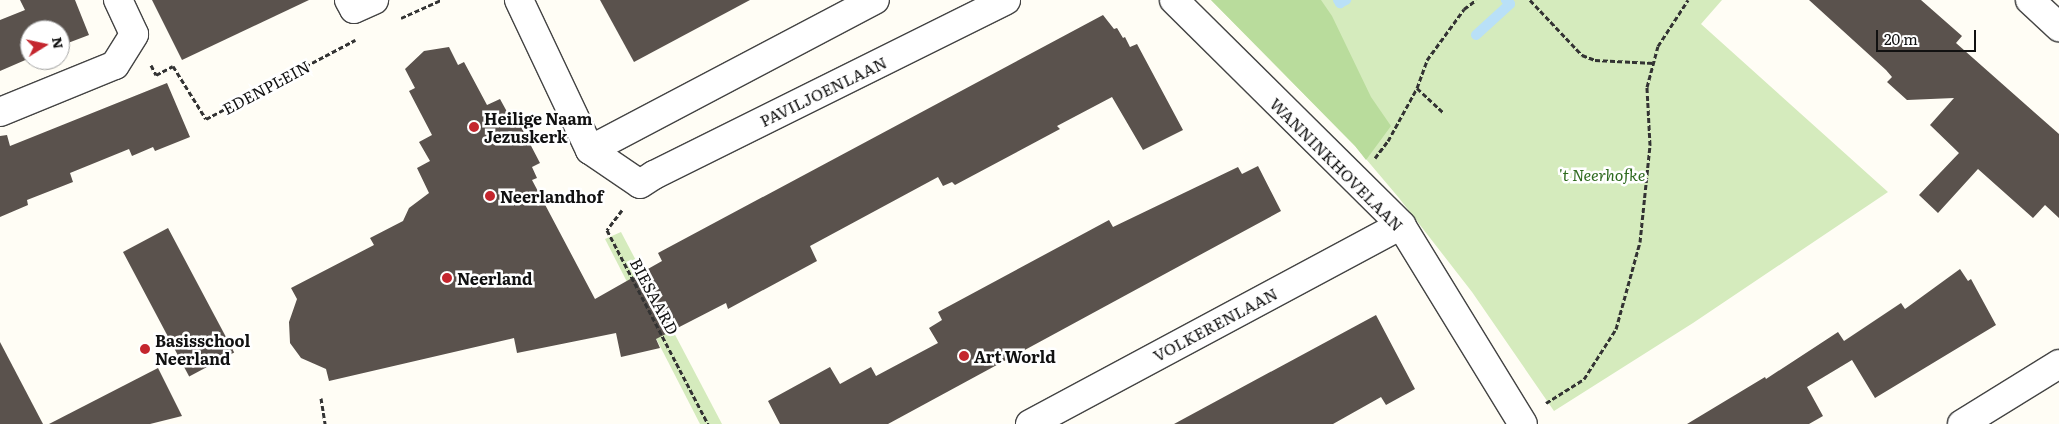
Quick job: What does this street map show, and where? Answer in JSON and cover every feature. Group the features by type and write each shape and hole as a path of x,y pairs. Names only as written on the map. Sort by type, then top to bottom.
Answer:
{"street":[{"path":"0,112 116,65 134,34 118,0"},
{"path":"349,0 354,8 374,0"},
{"path":"519,0 590,150 640,184"},
{"path":"590,150 875,0"},
{"name":"PAVILJOENLAAN","path":"640,184 654,175 1006,0"},
{"name":"WANNINKHOVELAAN","path":"1174,0 1401,225 1522,422"},
{"path":"2030,0 2059,27"},
{"name":"VOLKERENLAAN","path":"1030,424 1401,225"},
{"path":"1962,424 2059,364"}],"path":[{"path":"399,18 441,0"},
{"path":"1356,182 1388,140 1417,88 1427,60 1464,9 1476,0"},
{"path":"1530,0 1582,55 1596,60 1654,63"},
{"path":"1522,422 1584,378 1616,329 1640,242 1650,145 1647,87 1658,46 1688,0"},
{"name":"EDENPLEIN","path":"134,34 156,75 173,66 206,119 360,37"},
{"path":"1417,88 1443,112"},
{"name":"BIESAARD","path":"640,184 607,230 708,424"},
{"path":"321,398 326,424"}],"green space":[{"name":"'t Neerhofke","path":"1211,0 1722,0 1701,24 1888,192 1693,323 1554,411 1472,292 1399,198 1355,146"},
{"path":"1211,0 1321,0 1332,16 1371,97 1391,126 1366,160 1355,146"},
{"path":"621,232 722,424 700,424 605,239"}],"building":[{"path":"20,0 75,0 89,35 70,42 70,20 20,20 20,62 0,71 0,20 25,10"},
{"path":"152,0 309,0 182,60"},
{"path":"600,0 750,0 634,62"},
{"path":"1809,0 1921,0 1962,36 1956,43 2059,134 2059,218 2045,205 2033,218 1978,169 1938,213 1919,195 1959,153 1930,125 1954,98 1907,100 1887,82 1892,77 1886,70"},
{"path":"1103,15 1114,29 1117,28 1123,38 1125,37 1130,47 1137,44 1183,130 1143,150 1112,97 1057,126 1060,129 955,185 952,182 943,186 938,177 810,246 817,261 728,309 726,303 656,339 660,348 621,357 616,333 517,353 514,338 329,381 326,369 301,358 290,343 289,322 297,299 291,288 374,245 370,238 403,221 409,208 429,193 417,168 430,161 419,142 432,135 409,91 415,88 405,69 424,51 449,47 458,65 464,62 487,105 500,99 511,119 516,117 540,163 532,167 537,178 532,180 595,299 662,261 658,253"},
{"path":"167,83 190,137 155,151 153,147 132,156 129,149 70,173 73,182 27,200 28,205 0,217 0,136 7,135 10,146"},
{"path":"1258,166 1281,211 888,424 780,424 768,401 830,367 840,384 871,367 876,376 938,343 929,328 942,320 938,312 1109,220 1113,227 1238,167 1242,174"},
{"path":"168,228 234,352 189,376 123,252"},
{"path":"1960,269 1968,281 1971,279 1996,325 1875,398 1852,360 1807,387 1823,416 1809,424 1687,424 1765,377 1766,379 1838,332 1844,341 1901,303 1905,309"},
{"path":"1376,315 1415,389 1386,405 1381,397 1333,424 1174,424"},
{"path":"0,342 43,424 0,424"},
{"path":"158,368 182,416 150,424 49,424"}],"waterway":[{"path":"1338,0 1340,3 1346,0"},
{"path":"1476,35 1510,4 1506,0"}],"place":[{"name":"Heilige Naam Jezuskerk","path":"474,127"},
{"name":"Neerlandhof","path":"490,196"},
{"name":"Neerland","path":"447,278"},
{"name":"Basisschool Neerland","path":"145,349"},
{"name":"Art World","path":"964,356"}]}
